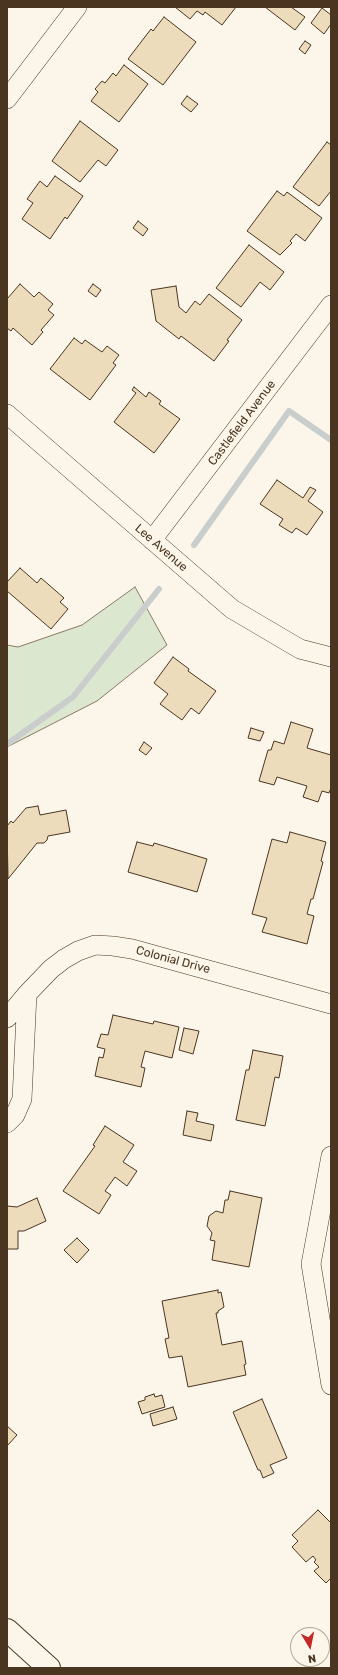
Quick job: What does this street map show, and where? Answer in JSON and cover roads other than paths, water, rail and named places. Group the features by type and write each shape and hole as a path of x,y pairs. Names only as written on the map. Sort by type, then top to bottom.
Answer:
{"main road":[{"path":"7,1630 49,1668"}],"street":[{"path":"7,99 77,7"},
{"name":"Castlefield Avenue","path":"152,540 331,305"},
{"name":"Lee Avenue","path":"7,414 232,608 300,649 331,657"},
{"name":"Colonial Drive","path":"7,1018 51,969 78,951 95,945 132,949 331,1004"},
{"path":"7,1123 15,1115 22,1098 27,994"},
{"path":"331,1156 311,1264 331,1385"}],"waterway":[{"path":"194,545 289,411 331,440"},
{"path":"7,744 73,697 159,589"}]}
